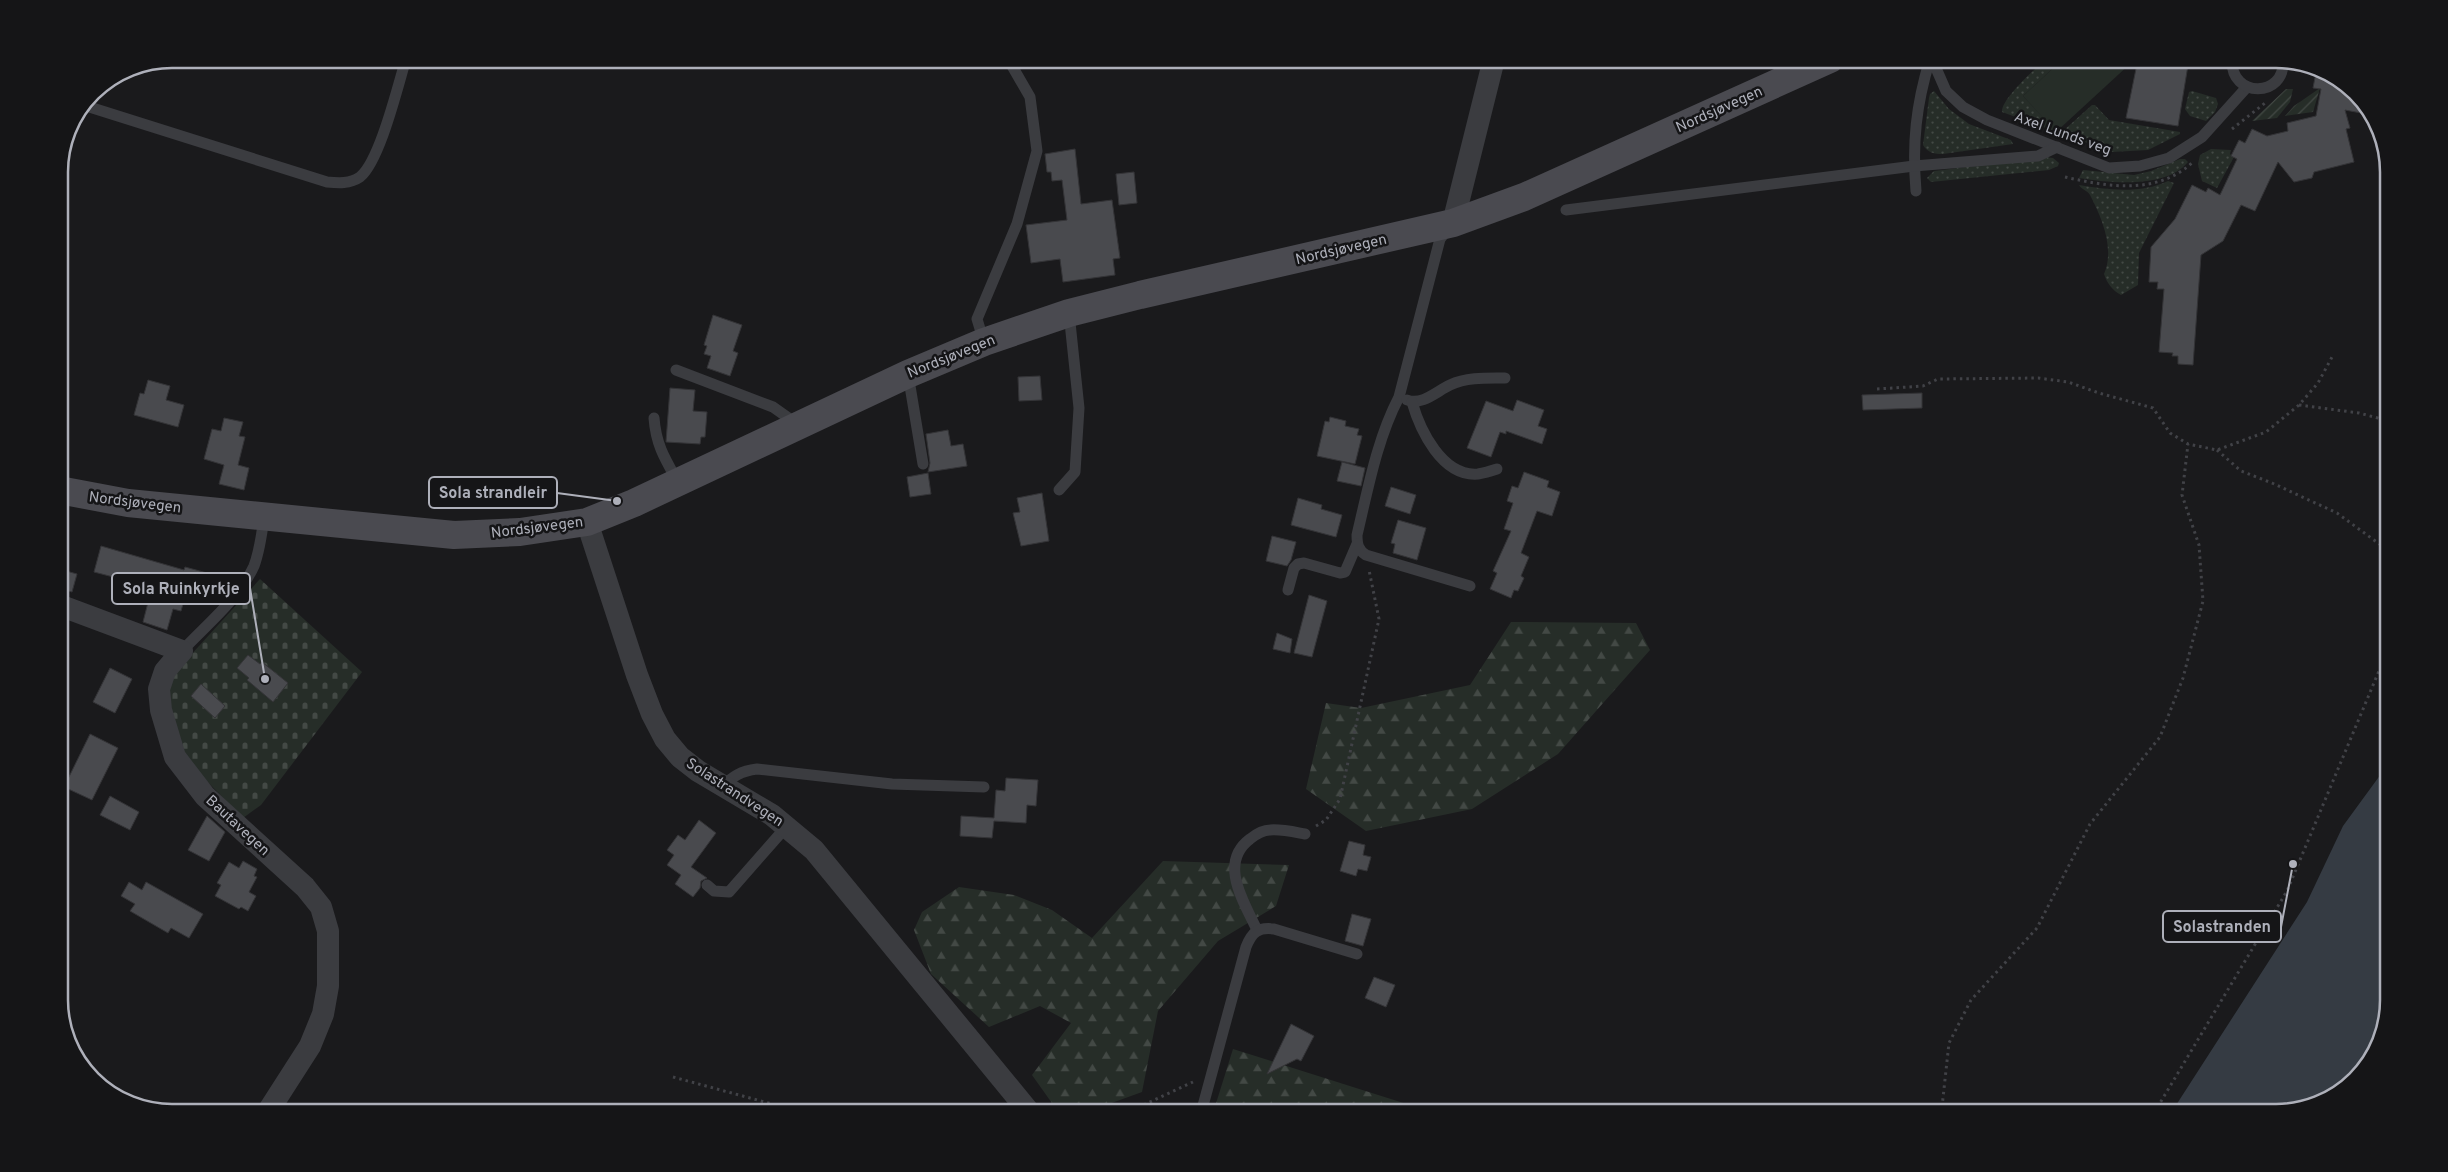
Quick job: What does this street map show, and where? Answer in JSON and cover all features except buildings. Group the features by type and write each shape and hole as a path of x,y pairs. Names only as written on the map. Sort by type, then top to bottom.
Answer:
{"street":[{"path":"1453,223 1492,68"},
{"name":"Nordsjøvegen","path":"68,492 128,503 454,535 520,532 587,522 678,482 908,374 984,342 1069,313 1453,223 1524,197 1810,68"},
{"name":"Solastrandvegen","path":"587,522 652,714 665,739 680,757 722,787 772,815 814,850 841,880 906,964 1023,1104"},
{"path":"68,609 182,650"},
{"name":"Bautavegen","path":"182,650 165,671 159,689 161,710 176,757 206,796 305,887 321,907 328,931 328,986 323,1014 310,1046 273,1104"}],"lane":[{"path":"90,107 327,182 348,182 365,173 378,150 403,68"},
{"path":"984,342 977,319 1017,224 1037,151 1030,97 1013,68"},
{"path":"1916,191 1914,137 1923,82 1928,68"},
{"name":"Axel Lunds veg","path":"1935,68 1946,91 1963,107 1987,120 2057,147 2071,155 2109,168 2140,166 2169,158 2202,137 2246,87"},
{"path":"2233,68 2234,76 2246,87 2264,89 2272,85 2282,68"},
{"path":"1566,210 1914,166 2038,156 2057,147"},
{"path":"1288,590 1294,568 1298,564 1304,563 1340,573 1345,572 1357,544 1357,534 1372,474 1389,418 1399,397 1440,239 1453,223"},
{"path":"1059,490 1076,472 1079,408 1069,313"},
{"path":"676,370 773,407 799,425"},
{"path":"908,374 923,464"},
{"path":"1399,397 1412,402 1425,399 1450,385 1464,380 1505,378"},
{"path":"1412,402 1418,422 1426,438 1451,466 1463,472 1477,474 1497,469"},
{"path":"654,418 656,438 678,482"},
{"path":"182,650 245,582 254,564 260,545 264,515"},
{"path":"1357,544 1361,552 1366,556 1470,586"},
{"path":"722,787 734,776 744,771 757,769 892,784 984,787"},
{"path":"707,885 714,891 730,892 787,826"},
{"path":"1257,930 1237,883 1233,866 1236,854 1242,845 1256,834 1269,830 1305,834"},
{"path":"1203,1104 1246,946 1251,935 1257,930 1264,928 1274,929 1357,954"}],"path":[{"path":"1877,389 1923,386 1938,379 2038,378 2068,382 2153,408 2170,433 2188,444 2217,450 2266,432 2299,405 2318,382 2332,357"},
{"path":"2299,405 2359,413 2380,419"},
{"path":"1942,1104 1949,1043 1971,1000 2037,928 2090,824 2160,737 2183,678 2203,601 2199,545 2182,495 2188,444"},
{"path":"2217,450 2240,472 2272,483 2337,513 2380,544"},
{"path":"1305,834 1326,820 1340,799 1379,619 1366,556"},
{"path":"2159,1104 2286,892 2380,667"},
{"path":"1145,1104 1212,1073"},
{"path":"673,1077 773,1104"}],"green space":[{"path":"2036,68 2053,68 2023,96 2056,131 2060,128 2063,131 2092,105 2095,105 2109,120 2180,132 2180,134 2148,150 2112,152 2002,112 2007,100"},
{"path":"2053,68 2126,68 2056,132 2023,96"},
{"path":"2320,88 2313,112 2285,116 2294,106"},
{"path":"2286,89 2293,89 2290,102 2277,118 2252,121"},
{"path":"1934,91 1949,109 1969,124 2011,140 2013,144 1943,154 1929,151 1923,145 1929,98 1930,94"},
{"path":"2192,91 2216,98 2218,104 2215,112 2206,121 2190,116 2185,109 2189,92"},
{"path":"2211,149 2231,150 2230,154 2234,157 2217,188 2202,181 2198,164 2200,155"},
{"path":"2045,157 2053,158 2059,163 2058,166 2049,170 1931,182 1927,178 1934,171"},
{"path":"2180,159 2185,159 2188,162 2178,171 2166,177 2152,180 2121,182 2079,178 2083,170 2134,175 2151,171"},
{"path":"2168,181 2174,183 2139,253 2138,285 2121,295 2112,289 2105,277 2108,254 2106,234 2090,195 2079,185 2124,190 2147,188"},
{"path":"260,579 362,672 261,805 243,818 192,766 181,751 165,693 168,680"},
{"path":"1511,622 1636,623 1650,650 1558,754 1472,809 1366,831 1306,789 1326,703 1361,708 1470,685"},
{"path":"1163,861 1289,865 1276,906 1218,941 1158,1011 1142,1092 1109,1104 1053,1104 1032,1075 1071,1023 1040,1006 989,1027 931,974 914,930 922,912 959,887 1014,895 1052,910 1092,938"},
{"path":"1233,1049 1407,1104 1216,1104"}],"shaded area":[{"path":"2380,775 2380,1014 2373,1040 2367,1053 2355,1069 2334,1087 2323,1094 2297,1103 2177,1104 2307,902 2343,826"}],"place":[{"name":"Sola strandleir","path":"617,501"},
{"name":"Sola Ruinkyrkje","path":"265,679"},
{"name":"Solastranden","path":"2293,864"}]}
